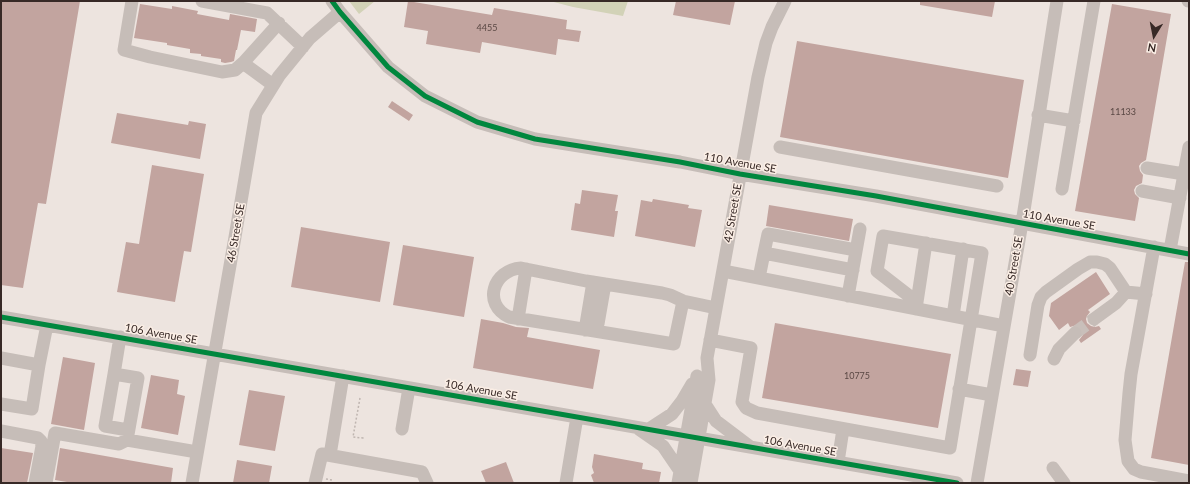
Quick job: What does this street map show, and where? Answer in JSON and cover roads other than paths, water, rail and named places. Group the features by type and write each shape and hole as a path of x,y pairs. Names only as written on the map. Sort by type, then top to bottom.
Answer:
{"street":[{"path":"132,1 124,50 222,72 235,70 279,23"},
{"path":"202,1 267,13 303,47"},
{"name":"110 Avenue SE","path":"332,1 388,67 425,96 477,122 535,139 680,162 740,174 876,196 1189,254"},
{"name":"42 Street SE","path":"679,477 705,404 709,380 707,358 758,77 766,43 785,1"},
{"name":"40 Street SE","path":"977,483 1022,223 1057,1"},
{"path":"1062,189 1094,1"},
{"name":"46 Street SE","path":"192,483 256,113 279,76 310,38 340,12"},
{"path":"242,63 273,85"},
{"path":"1038,115 1074,121"},
{"path":"780,147 997,186"},
{"path":"1170,250 1189,147"},
{"path":"1147,168 1184,174"},
{"path":"1142,191 1180,198"},
{"path":"848,296 860,229"},
{"path":"759,278 768,234 856,250"},
{"path":"710,340 752,348 742,402 746,408 757,413 950,448 982,253 884,236 877,271 916,305"},
{"path":"916,305 926,243"},
{"path":"1154,247 1129,393 1125,440 1128,461 1134,469 1141,472 1189,481"},
{"path":"953,316 962,249"},
{"path":"764,253 853,270"},
{"path":"1030,355 1038,305 1041,297 1078,269 1090,262 1105,264 1110,268 1126,292"},
{"path":"683,301 674,344 509,317 502,313 495,305 493,292 497,280 514,268 521,268 662,293 683,301 716,308"},
{"path":"518,319 526,269"},
{"path":"723,271 848,296 916,305 953,316 1004,326"},
{"path":"598,324 599,283"},
{"path":"585,330 599,283"},
{"path":"1126,292 1146,294"},
{"path":"1094,319 1116,303 1126,292"},
{"name":"106 Avenue SE","path":"1,317 957,483"},
{"path":"1,404 32,409 47,325"},
{"path":"1054,359 1059,349 1075,333"},
{"path":"120,337 105,426 128,435 197,452"},
{"path":"1,358 39,365"},
{"name":"42 Street SE","path":"691,483 697,376 707,358"},
{"path":"46,483 55,433 119,444 128,435 138,378 114,374"},
{"path":"330,455 343,376"},
{"path":"679,477 663,446 643,428 672,414 682,401 697,376"},
{"path":"402,429 409,388"},
{"path":"960,389 992,395"},
{"path":"705,404 716,421 750,447"},
{"path":"566,483 577,417"},
{"path":"838,462 844,429"},
{"path":"1,431 38,438 41,441 42,446 35,483"},
{"path":"315,483 322,454 422,472 426,483"},
{"path":"1053,468 1064,483"}],"tunnel":[{"path":"1075,333 1094,319"}]}
